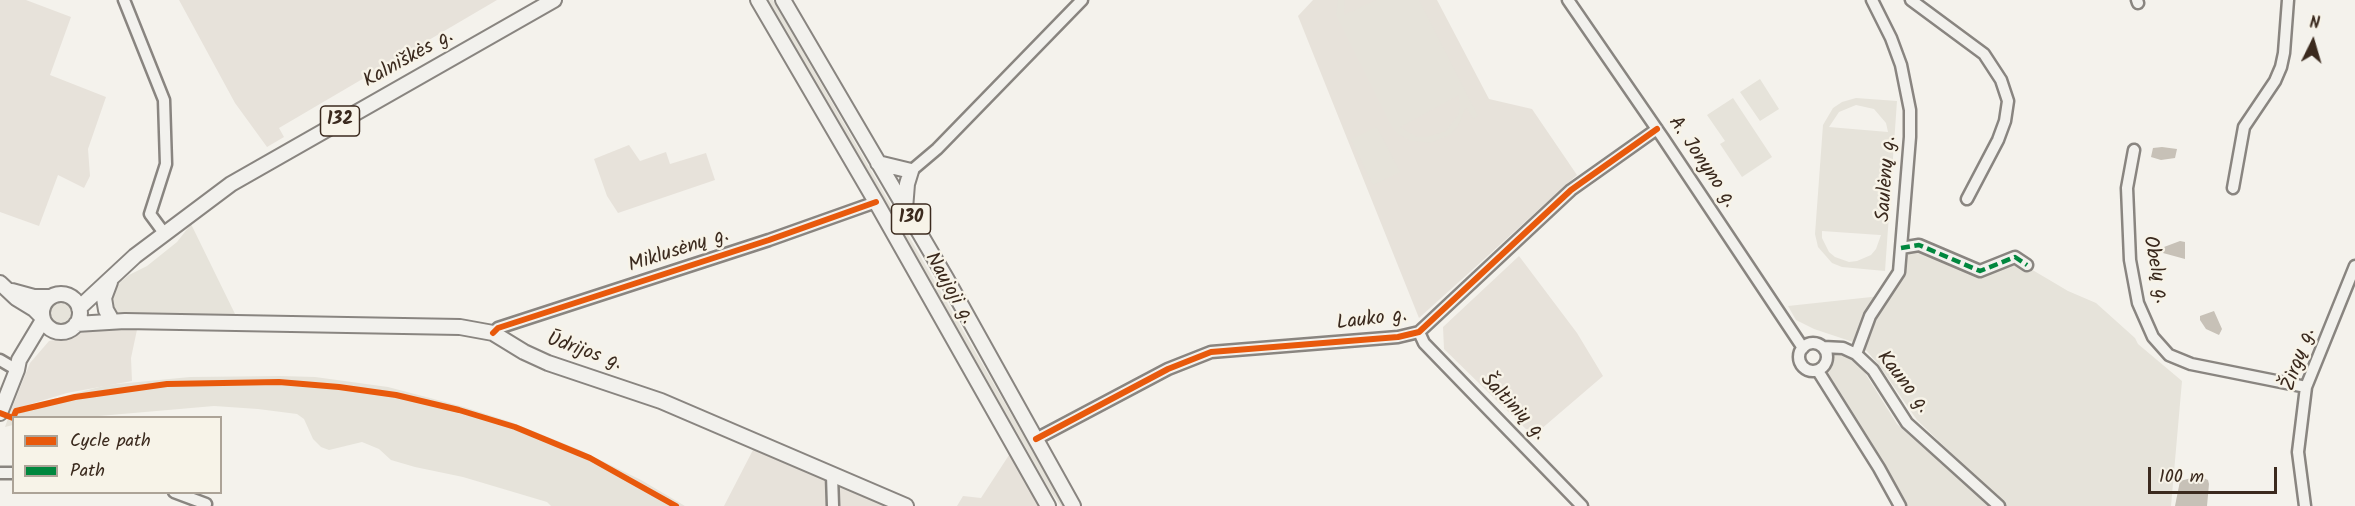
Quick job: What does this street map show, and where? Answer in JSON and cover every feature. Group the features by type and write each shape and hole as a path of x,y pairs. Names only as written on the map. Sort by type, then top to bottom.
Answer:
{"main road":[{"name":"Kalniškės g.","path":"79,309 135,256 231,184 554,0"},
{"name":"Naujoji g.","path":"758,0 876,202 1048,506"},
{"name":"Naujoji g.","path":"783,0 905,209 1073,506"},
{"path":"878,163 911,171 907,184 905,209"},
{"name":"Kalniškės g.","path":"68,295 82,291 110,270 135,256"},
{"path":"110,317 104,305 104,298 111,280"},
{"path":"4,287 34,297 50,297"},
{"path":"4,287 34,309 49,329 59,332"},
{"name":"132","path":"50,297 59,294 68,295"},
{"path":"17,370 42,340 69,330 76,324 79,309 75,300 68,295"},
{"path":"0,413 19,360 42,319 44,304 50,297"},
{"name":"Ūdrijos g.","path":"79,309 124,321"},
{"name":"Ūdrijos g.","path":"76,324 124,321 460,327 493,333 524,352 548,363 661,401 906,506"}],"street":[{"path":"124,0 164,100 166,164 150,214 164,233"},
{"path":"911,171 937,149 1082,0"},
{"name":"A. Jonyno g.","path":"1568,0 1803,348"},
{"name":"Saulėnų g.","path":"1856,354 1870,316 1899,272 1910,137 1910,110 1901,65 1891,38 1872,0"},
{"path":"1911,0 1984,54 2001,80 2008,101 2005,121 1998,140 1967,199"},
{"path":"2233,188 2244,127 2275,81 2281,67 2288,0"},
{"name":"Lauko g.","path":"1036,439 1168,369 1211,352 1398,336 1419,332 1571,190 1657,129"},
{"name":"Obelų g.","path":"2134,150 2127,188 2130,260 2138,303 2153,338 2169,355 2191,364 2306,387"},
{"name":"Miklusėnų g.","path":"493,333 498,328 769,240 876,202"},
{"path":"1901,248 1919,245 1980,271 2015,257 2027,265"},
{"name":"Žirgų g.","path":"2305,506 2298,452 2306,387 2355,266"},
{"name":"Šaltinių g.","path":"1419,332 1424,343 1582,506"},
{"path":"1811,343 1823,347 1828,359 1825,366 1818,371 1808,370 1801,364 1799,356 1803,348 1811,343"},
{"name":"Kauno g.","path":"1823,347 1843,348 1856,354 1873,370 1907,423 1999,506"},
{"path":"0,360 17,370"},
{"path":"1818,371 1880,468 1900,506"},
{"path":"832,475 833,506"},
{"path":"179,494 206,504"}],"shaded area":[{"path":"0,0 26,0 71,17 50,75 106,97 88,149 90,176 84,188 58,175 39,226 0,212"},
{"path":"179,0 497,0 279,128 284,137 267,147 235,103"},
{"path":"767,0 773,0 1064,506 1061,506 1049,489 878,188"},
{"path":"1313,0 1437,0 1489,99 1532,109 1577,175 1419,318 1298,16"},
{"path":"1338,0 1345,0 1344,15 1376,0 1419,0 1478,116 1473,119 1466,107 1458,126 1451,134 1431,143 1409,140 1400,135 1392,127 1336,15","holes":["1459,95 1458,115 1446,131 1427,137 1417,137 1400,127"]},
{"path":"1760,79 1779,109 1760,121 1740,92"},
{"path":"1733,98 1772,157 1742,177 1720,144 1725,141 1707,115"},
{"path":"1856,98 1897,101 1885,271 1842,267 1832,263 1818,247 1815,234 1823,125 1833,108 1842,102","holes":["1856,105 1874,109 1886,123 1888,132 1829,127 1839,112","1822,231 1880,235 1881,235 1871,255 1849,262 1829,252 1822,238"]},
{"path":"1377,127 1400,172 1373,185 1351,140"},
{"path":"629,145 640,161 666,152 670,164 706,153 715,180 618,213 607,196 594,159"},
{"path":"2153,148 2177,149 2175,158 2161,160 2151,157"},
{"path":"191,224 237,318 117,314 109,304 111,289 129,275 147,266 177,242"},
{"path":"2180,241 2185,242 2185,259 2163,253 2164,247"},
{"path":"1909,249 1985,272 2019,262 2068,291 2096,303 2135,338 2138,344 2182,381 2171,506 2006,506 1917,420 1865,349 1856,343 1814,329 1796,320 1788,306 1890,295 1902,272 1905,253"},
{"path":"1519,256 1577,333 1603,376 1533,436 1444,349 1443,327"},
{"path":"60,301 65,302 71,308 71,318 65,324 60,325 55,324 49,318 48,313 49,308 55,302"},
{"path":"2214,311 2222,329 2219,335 2206,329 2200,320 2200,316"},
{"path":"138,325 131,358 132,381 67,393 11,410 30,363 49,341 70,337 83,328"},
{"path":"1831,352 1846,356 1860,365 1897,424 1989,506 1905,506 1822,365 1822,359"},
{"path":"190,377 315,377 388,387 511,422 580,450 641,480 685,506 551,506 547,502 463,477 391,460 379,449 362,442 329,450 321,447 313,439 304,419 297,414 258,409 214,406 99,416 12,416 12,425 5,427 11,410 107,385"},
{"path":"754,448 893,506 724,506"},
{"path":"1011,452 1041,506 957,506 963,496 981,498"},
{"path":"2199,476 2208,480 2207,506 2175,506 2180,481"}],"marked path":[{"path":"1901,248 1919,245 1980,271 2015,257 2027,265"}],"cycle path":[{"path":"1036,439 1168,369 1211,352 1398,337 1419,332 1571,190 1657,129"},
{"path":"493,333 498,328 769,240 876,202"},
{"path":"14,416 16,411 75,397 167,384 279,382 339,387 396,395 459,410 515,427 590,458 676,506"},
{"path":"0,413 12,418"}]}
